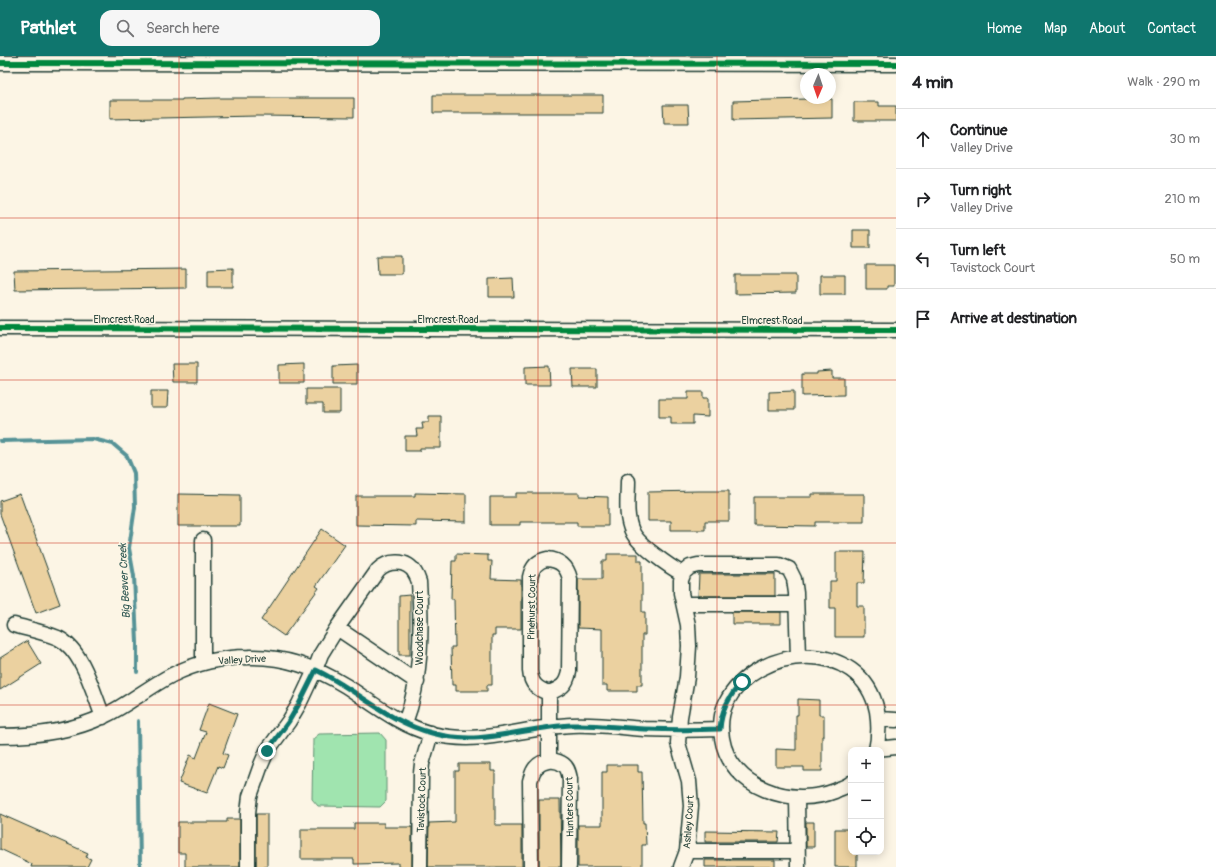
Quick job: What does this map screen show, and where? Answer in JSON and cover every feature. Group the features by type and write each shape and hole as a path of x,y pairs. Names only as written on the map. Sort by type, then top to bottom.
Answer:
{"street":[{"path":"0,63 896,64"},
{"name":"Elmcrest Road","path":"0,328 896,330"},
{"path":"628,481 628,512 632,531 639,540 663,561 683,574 690,567 698,565 779,565 789,569 794,579 798,657"},
{"path":"203,540 203,663"},
{"name":"Pinehurst Court","path":"547,559 556,560 563,564 568,571 570,578 569,672 564,686 549,693 542,691 534,685 531,679 530,671 531,570 542,560 547,559"},
{"name":"Woodchase Court","path":"316,670 321,654 337,628 378,570 383,565 396,562 410,567 415,573 419,582 420,654 417,682 412,705 405,723"},
{"name":"Ashley Court","path":"682,867 687,851 690,820 689,781 678,743 688,661 688,625 681,588 683,574"},
{"path":"684,604 796,604"},
{"path":"14,625 58,638 72,648 80,660 103,717"},
{"path":"337,628 417,682"},
{"name":"Valley Drive","path":"0,736 46,734 74,727 103,717 172,674 203,663 235,657 269,657 292,662 316,670 346,686 389,716 431,733 454,737 484,738 549,726 595,725 644,729 720,729"},
{"path":"848,785 819,796 797,797 771,792 745,778 733,766 723,746 720,729 721,720 727,702 742,682 769,665 798,657 816,657 831,660 859,675 868,688 874,701 878,719 879,734 877,747"},
{"path":"248,867 248,813 250,796 267,751 289,721 316,670"},
{"path":"531,867 530,781 533,772 540,763 550,760 549,693"},
{"path":"878,719 896,720"},
{"name":"Tavistock Court","path":"420,867 421,773 422,764 431,733"},
{"path":"884,749 896,747"},
{"name":"Hunters Court","path":"550,760 563,764 569,771 570,867"},
{"path":"797,797 798,867"},
{"path":"687,851 798,851"}],"green space":[{"path":"380,733 386,740 386,801 380,807 318,806 312,799 313,739 319,734"}],"building":[{"path":"433,95 603,95 603,113 433,113"},
{"path":"219,98 354,98 354,117 257,116 110,119 110,100 182,100"},
{"path":"800,99 800,104 832,104 832,118 733,120 733,101"},
{"path":"854,102 879,102 879,106 896,106 896,121 854,121"},
{"path":"663,105 688,105 689,123 664,123"},
{"path":"853,230 870,230 870,248 853,248"},
{"path":"377,256 402,256 402,274 378,274"},
{"path":"866,265 894,265 894,286 887,286 887,289 866,289"},
{"path":"233,268 233,287 208,287 208,269"},
{"path":"186,269 186,288 15,290 14,271"},
{"path":"735,275 796,275 796,293 735,294"},
{"path":"820,275 845,275 845,294 820,294"},
{"path":"513,278 514,297 489,297 489,279"},
{"path":"172,364 197,364 197,382 173,382"},
{"path":"304,364 304,383 279,383 279,365"},
{"path":"357,365 357,384 333,384 333,366"},
{"path":"549,366 550,385 525,385 525,367"},
{"path":"572,369 597,369 597,387 573,387"},
{"path":"832,371 832,378 844,378 844,395 802,396 802,374 817,374 817,372"},
{"path":"306,389 340,389 340,413 323,413 323,404 306,404"},
{"path":"151,391 168,391 167,408 151,408"},
{"path":"794,391 794,410 769,410 769,392"},
{"path":"688,392 703,392 703,398 708,398 708,417 693,416 693,424 671,424 671,417 659,417 659,399 688,399"},
{"path":"429,416 441,416 441,448 420,448 420,451 405,451 405,436 417,436 416,429 423,429 422,422 429,422"},
{"path":"729,491 729,521 705,521 705,530 671,530 671,521 648,521 648,492"},
{"path":"415,493 466,494 466,522 416,521 416,526 356,525 356,496 415,496"},
{"path":"516,493 579,493 579,496 608,497 608,526 577,526 577,522 520,522 520,525 490,525 490,497 516,497"},
{"path":"20,494 60,604 36,613 0,514 0,501"},
{"path":"178,494 240,495 240,526 178,526"},
{"path":"812,494 864,494 864,522 815,522 815,526 754,525 754,497 812,497"},
{"path":"322,529 345,545 316,586 319,588 284,636 261,620"},
{"path":"836,552 865,552 864,583 857,583 857,606 864,606 864,637 835,637 835,608 830,608 830,581 836,581"},
{"path":"456,554 488,555 488,561 492,561 491,579 521,580 521,629 495,629 495,635 492,635 492,685 487,685 487,691 456,691 456,685 452,685 451,647 455,647 454,599 451,599 452,561 456,561"},
{"path":"607,554 638,554 638,561 642,561 642,612 645,612 645,635 642,635 642,685 637,685 637,691 607,691 607,685 602,685 602,629 578,628 578,579 602,579 602,561 607,561"},
{"path":"699,574 775,574 775,596 698,596"},
{"path":"410,595 410,655 399,655 399,596"},
{"path":"732,612 781,612 781,624 732,624"},
{"path":"27,641 41,664 0,690 0,658"},
{"path":"798,699 819,700 819,715 824,715 824,736 822,736 822,771 804,771 804,767 776,767 776,749 796,750 796,715 798,715"},
{"path":"209,703 237,714 223,753 228,755 223,768 218,766 207,793 179,783 190,755 196,758 206,732 199,730"},
{"path":"459,764 491,764 491,771 495,771 495,825 522,825 522,867 428,867 429,823 455,822 455,771 459,771"},
{"path":"607,765 638,765 638,772 642,772 643,823 645,823 646,845 642,845 642,867 578,867 578,825 602,825 602,772 607,772"},
{"path":"539,800 560,800 561,867 539,867"},
{"path":"0,814 88,853 86,857 91,859 87,867 31,867 32,864 0,849"},
{"path":"256,814 267,814 267,867 256,867"},
{"path":"227,819 240,819 240,867 185,867 185,853 178,853 178,822 227,822"},
{"path":"806,822 814,822 814,847 806,847"},
{"path":"354,823 384,823 384,827 412,827 412,867 398,867 398,863 354,864 354,859 301,859 301,829 354,829"},
{"path":"835,829 848,829 848,855 857,855 857,867 835,867"},
{"path":"705,831 779,832 778,842 705,842"},
{"path":"705,860 775,860 775,867 705,867"}],"waterway":[{"name":"Big Beaver Creek","path":"0,441 93,439 113,444 127,456 134,473 135,507 129,548 134,576 137,672"},
{"name":"Big Beaver Creek","path":"138,721 140,867"}],"cycle path":[{"path":"0,63 896,64"},
{"path":"0,328 896,330"}],"route":[{"path":"267,751 289,721 307,690 316,670 346,686 389,716 431,733 447,737 466,738 501,736 549,726 572,725 679,730 720,729 723,711 727,702 742,682"}]}
